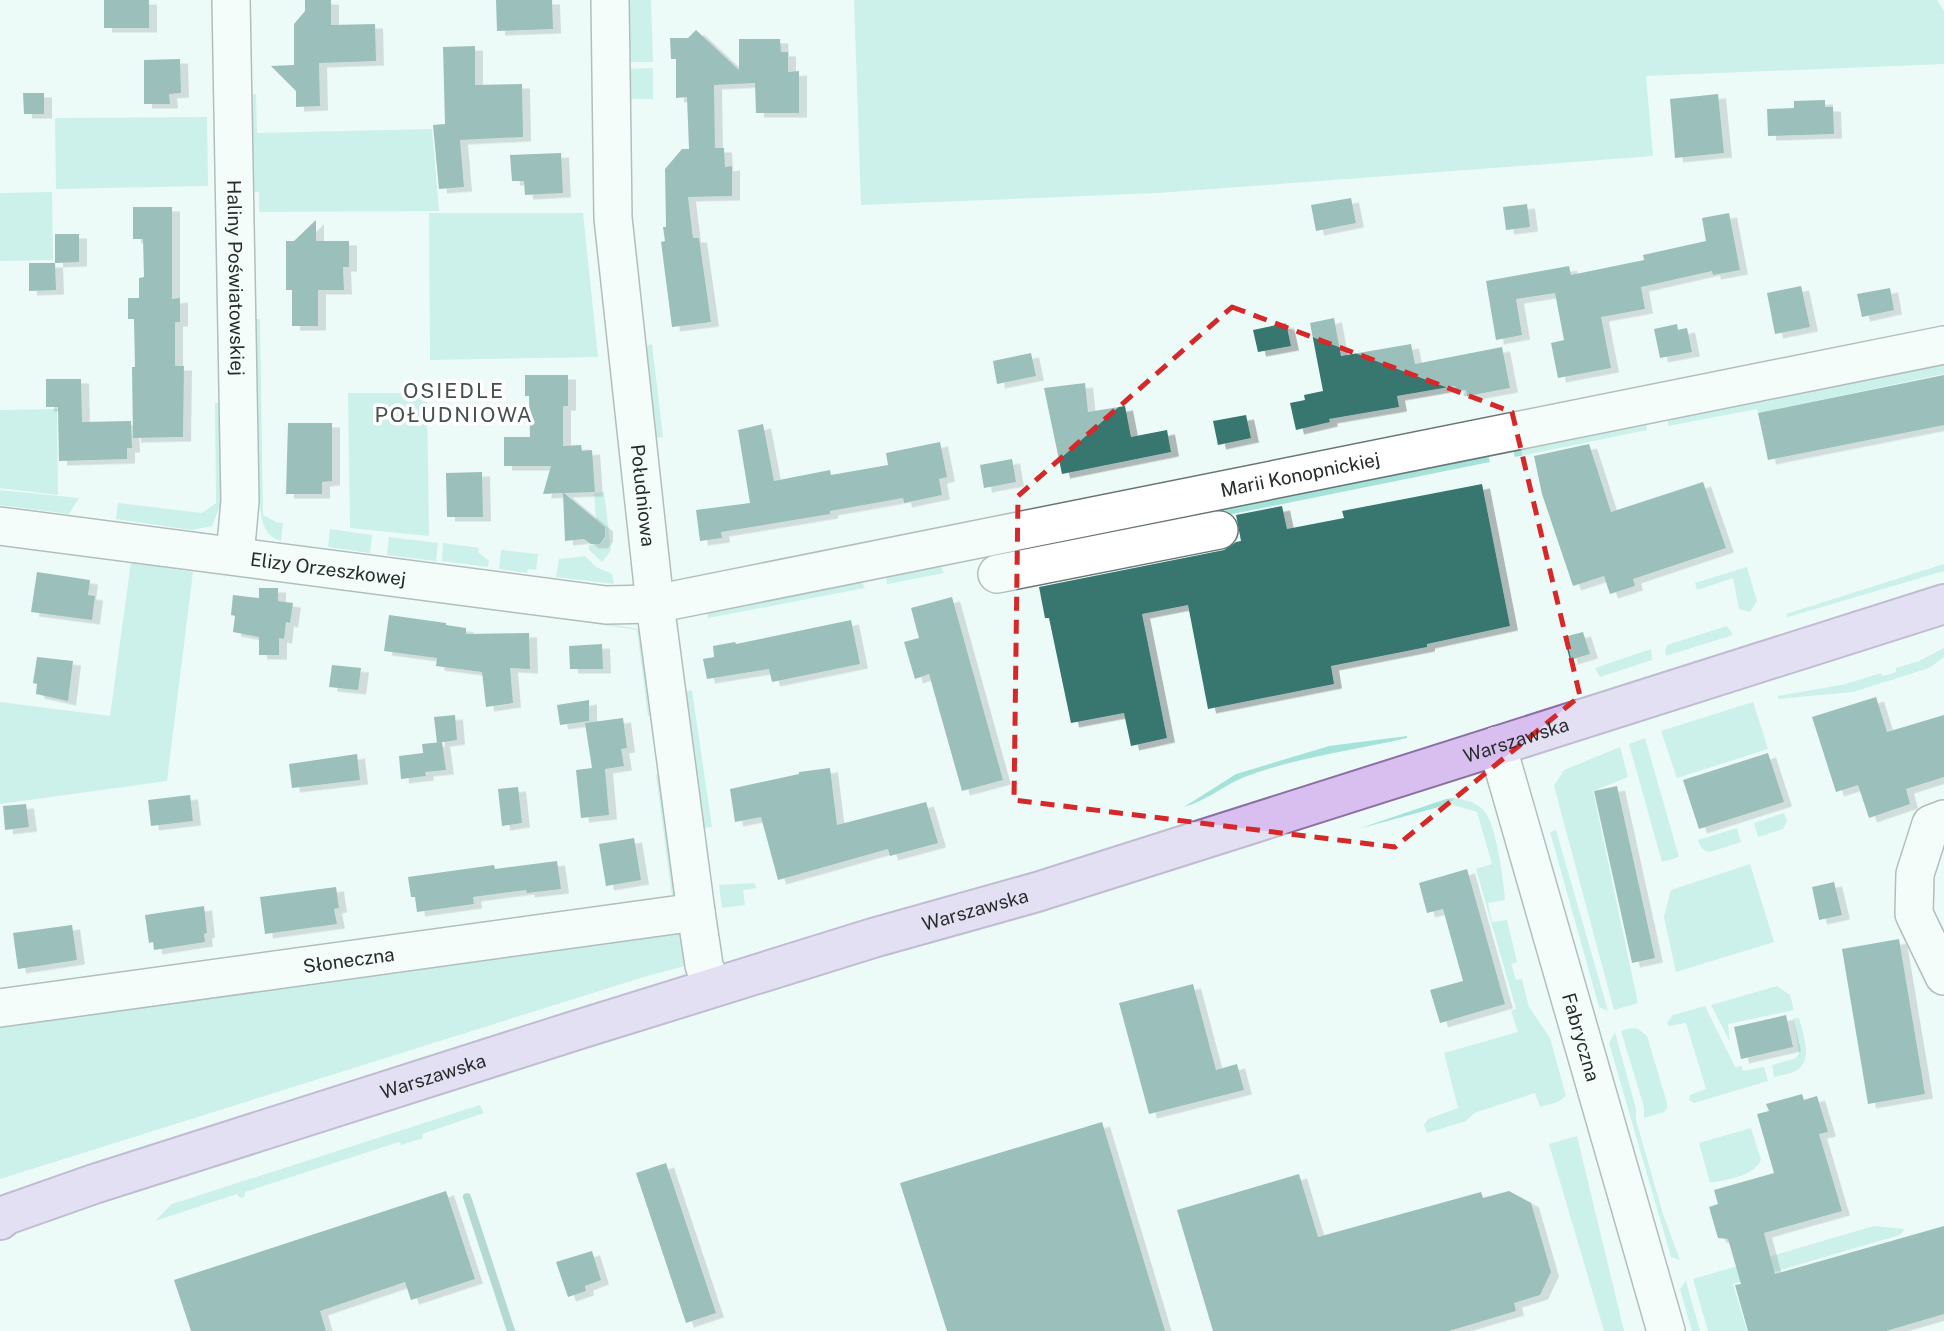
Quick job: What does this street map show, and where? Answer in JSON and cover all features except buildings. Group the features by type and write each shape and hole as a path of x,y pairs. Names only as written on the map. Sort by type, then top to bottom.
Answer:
{"main road":[{"name":"Warszawska","path":"2,1217 94,1184 712,988 873,938 1027,895 1944,604"}],"street":[{"name":"Haliny Poświatowskiej","path":"231,0 240,501 235,556"},
{"name":"Południowa","path":"610,0 613,218 655,604 696,912 705,965 712,988"},
{"name":"Marii Konopnickiej","path":"655,604 1944,345"},
{"name":"Elizy Orzeszkowej","path":"0,526 606,605 655,604"},
{"path":"997,574 1219,530"},
{"name":"Fabryczna","path":"1497,746 1666,1331"},
{"path":"1944,819 1931,824 1927,836 1915,874 1914,914 1944,976"},
{"name":"Słoneczna","path":"0,1008 696,912"}],"highlighted area":[{"path":"1232,307 1512,412 1580,696 1395,847 1014,800 1018,496"}],"shaded area":[{"path":"627,0 651,0 653,62 621,62"},
{"path":"854,0 1937,0 1944,11 1944,64 1646,76 1653,156 1158,193 861,205"},
{"path":"653,68 653,99 622,99 622,69"},
{"path":"251,94 256,94 257,133 432,129 439,211 259,212 259,192 253,192"},
{"path":"207,117 208,186 56,189 55,118"},
{"path":"52,192 53,260 0,261 0,193"},
{"path":"429,213 583,213 598,357 430,360"},
{"path":"256,319 260,319 263,515 283,523 281,541 266,531 259,502"},
{"path":"652,344 663,437 655,438 645,346"},
{"path":"1944,357 1944,374 1758,413 1757,409 1668,426 1668,419"},
{"path":"348,393 427,393 429,536 350,528"},
{"path":"215,403 221,403 221,503 212,526 192,530 116,519 118,503 202,513 216,503"},
{"path":"57,409 58,495 0,488 0,410"},
{"path":"1646,423 1647,430 1515,457 1513,450"},
{"path":"1488,454 1490,462 1010,559 1013,549"},
{"path":"0,490 79,498 69,514 0,505"},
{"path":"604,492 611,550 602,562 589,550 589,545 601,544 606,537 605,526 596,520 594,493"},
{"path":"330,529 372,535 370,553 328,547"},
{"path":"389,537 438,543 436,561 387,555"},
{"path":"443,543 479,548 478,552 489,561 488,567 442,561"},
{"path":"501,550 538,554 536,570 528,569 527,573 499,569"},
{"path":"585,556 596,567 612,574 614,584 556,577 559,559"},
{"path":"131,562 193,572 167,781 0,804 0,702 110,716"},
{"path":"939,562 944,573 887,584 886,575"},
{"path":"1944,564 1944,571 1788,617 1786,614"},
{"path":"1747,567 1757,601 1750,612 1739,609 1733,578 1697,590 1695,583"},
{"path":"861,581 865,588 708,618 707,612"},
{"path":"571,618 640,629 653,714 648,716 637,630 570,620"},
{"path":"1727,626 1733,635 1666,656 1667,645"},
{"path":"1944,648 1944,657 1929,668 1853,692 1778,699 1778,696 1846,684 1881,673 1883,676"},
{"path":"1651,649 1652,660 1600,677 1595,668"},
{"path":"692,690 712,827 703,828 684,692"},
{"path":"1753,702 1768,749 1677,778 1661,731"},
{"path":"1407,736 1262,771 1184,807 1236,774 1329,746"},
{"path":"1645,738 1679,857 1662,862 1629,744"},
{"path":"1620,747 1628,777 1593,791 1638,1003 1614,1010 1554,786 1564,770"},
{"path":"656,775 661,776 677,895 672,896"},
{"path":"1455,798 1478,806 1485,812 1493,829 1505,900 1488,903 1492,922 1507,920 1517,962 1511,964 1516,980 1522,979 1529,1007 1550,1038 1566,1096 1558,1102 1540,1107 1535,1093 1474,1113 1466,1121 1427,1133 1424,1125 1428,1119 1458,1108 1444,1053 1518,1032 1511,1011 1516,1009 1476,869 1492,864 1477,812 1450,804 1358,829"},
{"path":"1784,813 1787,821 1783,829 1758,837 1754,823"},
{"path":"1737,828 1741,842 1710,852 1701,847 1698,840"},
{"path":"1556,830 1608,1011 1599,1007 1550,832"},
{"path":"1750,864 1774,942 1676,972 1664,917 1671,890"},
{"path":"754,883 757,888 743,890 745,905 722,908 719,885"},
{"path":"680,927 685,966 0,1179 0,1023"},
{"path":"1777,986 1790,995 1794,1010 1728,1024 1730,1042 1711,1005"},
{"path":"1705,1006 1735,1067 1742,1066 1743,1071 1764,1067 1768,1081 1694,1103 1689,1100 1690,1095 1706,1089 1686,1023 1669,1026 1667,1023 1673,1015"},
{"path":"1794,1018 1799,1018 1803,1031 1805,1060 1796,1071 1774,1077 1772,1065 1796,1058 1799,1053"},
{"path":"1632,1028 1647,1036 1667,1103 1664,1112 1644,1118 1644,1107 1621,1031"},
{"path":"1615,1032 1636,1109 1636,1120 1663,1214 1680,1260 1671,1257 1609,1043"},
{"path":"480,1105 484,1113 422,1134 423,1138 401,1145 399,1142 245,1192 245,1197 240,1198 237,1194 155,1221 172,1204"},
{"path":"1751,1128 1761,1160 1757,1166 1738,1177 1710,1183 1699,1143"},
{"path":"1577,1136 1624,1331 1604,1331 1549,1144"},
{"path":"1874,1226 1905,1229 1900,1235 1733,1284 1747,1331 1708,1331 1693,1279"},
{"path":"1686,1281 1700,1331 1692,1331 1680,1289"}],"waterway":[{"path":"467,1197 511,1331"}],"district":[{"name":"OSIEDLE POŁUDNIOWA","path":"454,402"}]}
